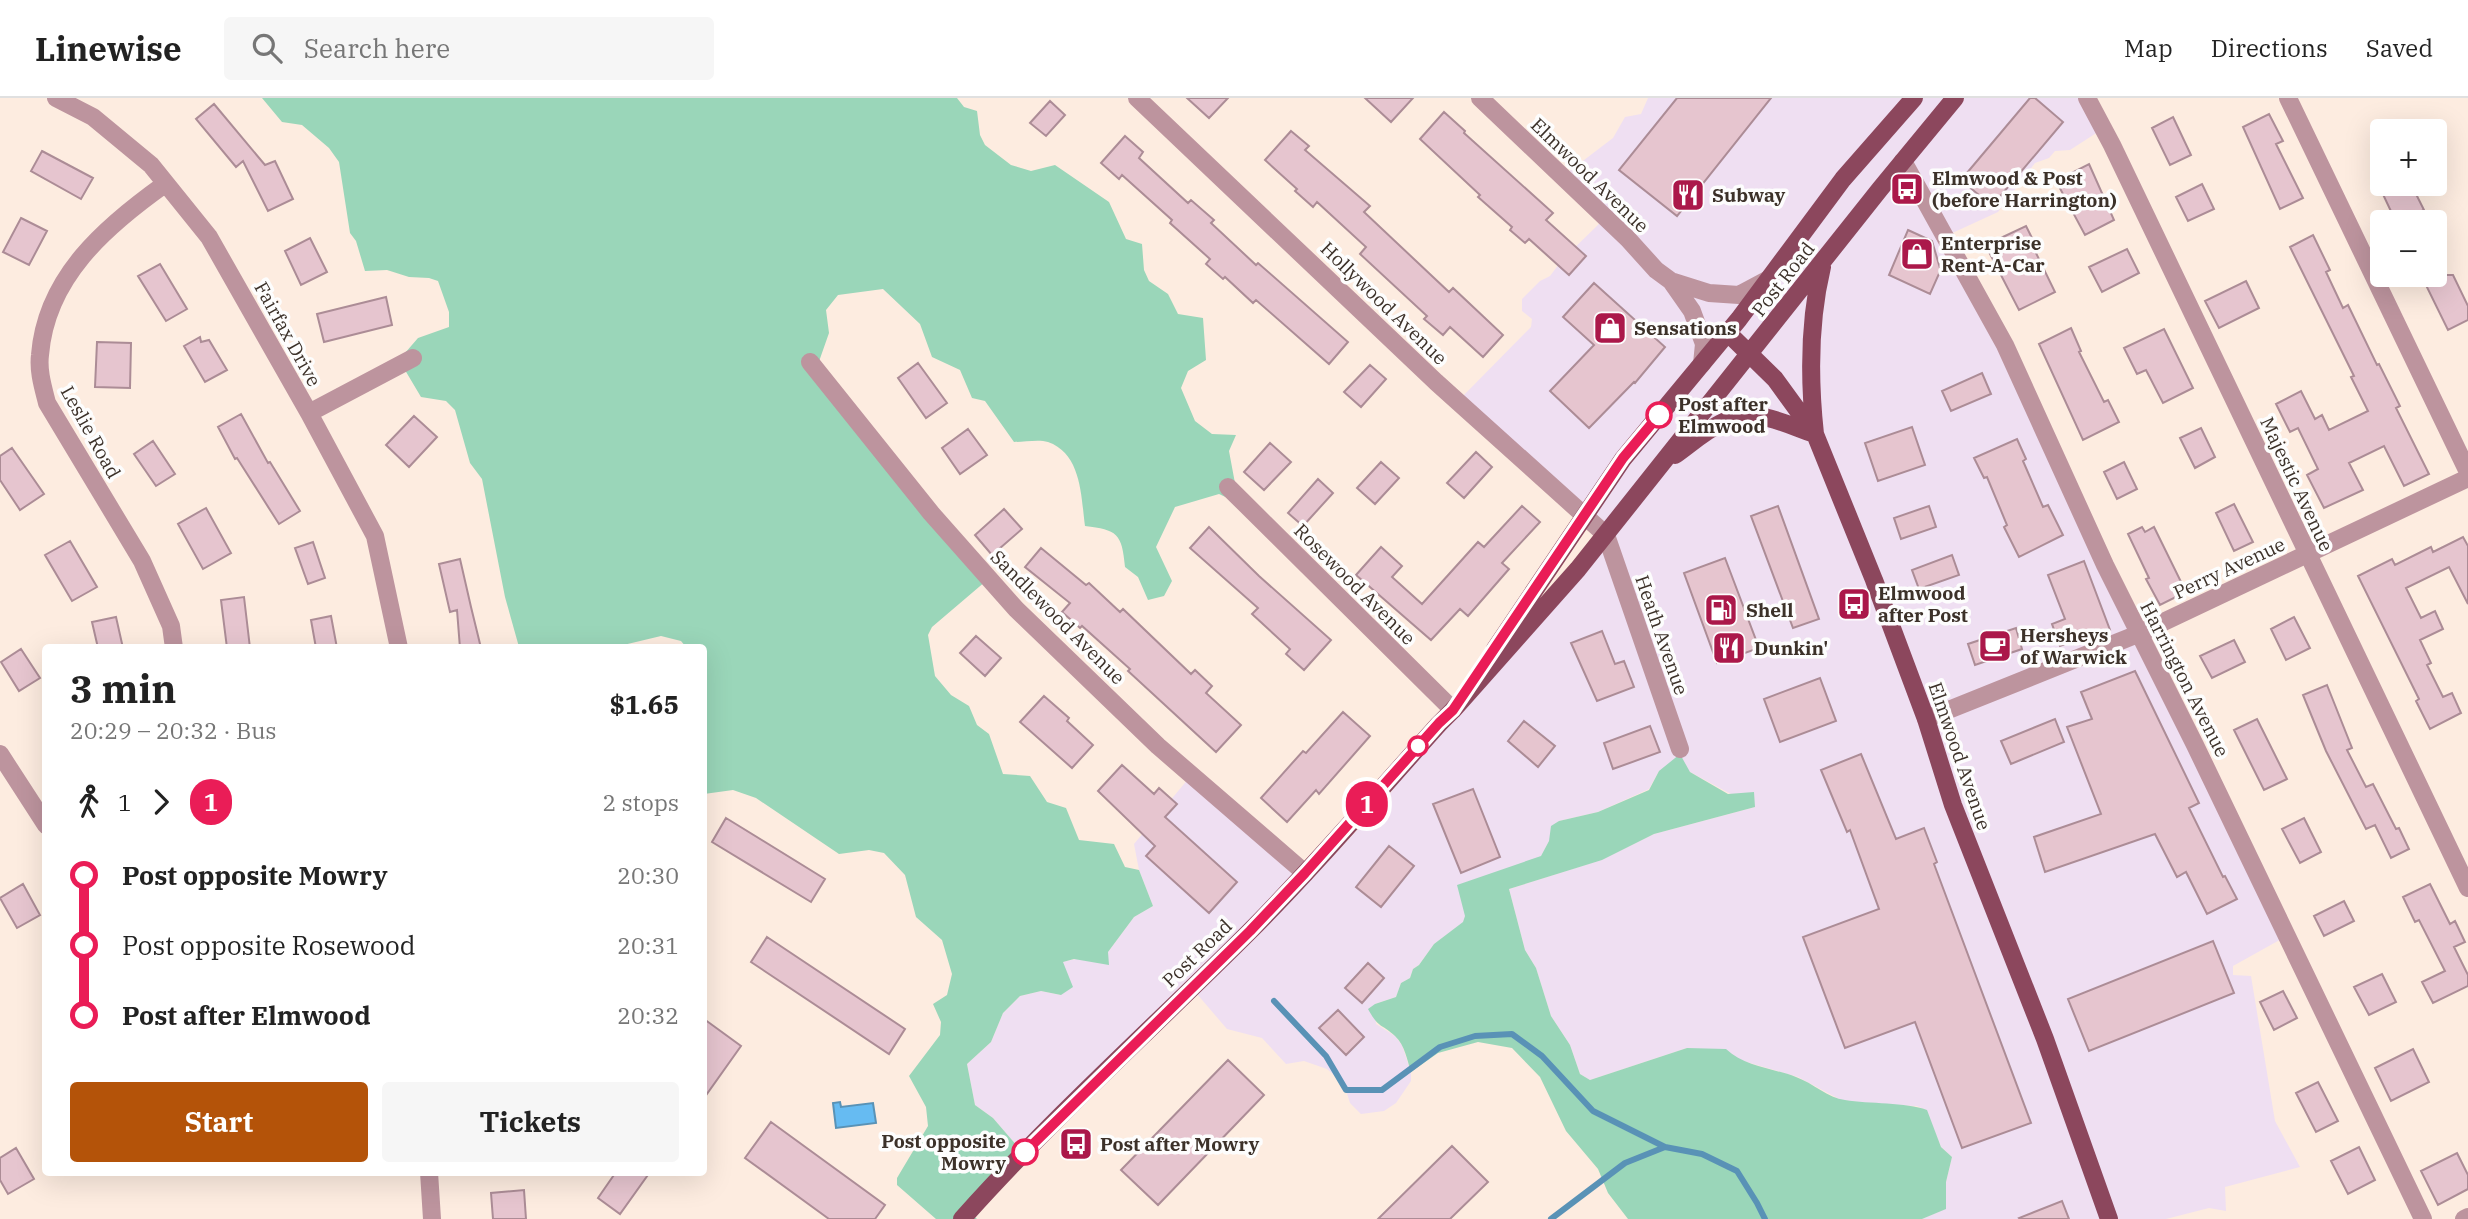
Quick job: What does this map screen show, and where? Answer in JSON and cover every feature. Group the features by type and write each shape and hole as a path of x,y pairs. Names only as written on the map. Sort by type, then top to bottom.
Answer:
{"main road":[{"name":"Post Road","path":"1453,710 1623,458 1728,333 1843,179 1914,98"},
{"name":"Post Road","path":"962,1219 1023,1154 1250,931 1453,710 1605,535 1955,98"},
{"path":"1660,465 1718,425 1740,416 1759,415 1815,434 1811,394 1814,320 1816,295 1824,261"},
{"name":"Elmwood Avenue","path":"1728,333 1775,380 1815,434 1852,523 1926,719 1954,805 2045,1039 2109,1219"}],"street":[{"name":"Fairfax Drive","path":"56,98 93,117 151,164 209,237 309,412 375,536 398,644"},
{"name":"Hollywood Avenue","path":"1138,98 1436,382 1605,535"},
{"name":"Elmwood Avenue","path":"1480,98 1671,281 1692,311 1704,344 1702,364"},
{"name":"Majestic Avenue","path":"2087,98 2112,145 2468,888"},
{"path":"2288,98 2468,472"},
{"name":"Harrington Avenue","path":"1903,161 2005,345 2138,634 2196,745 2423,1219"},
{"name":"Leslie Road","path":"165,184 97,238 76,264 56,297 40,356 41,380 47,403 142,561 171,626 173,644"},
{"name":"Elmwood Avenue","path":"1671,281 1709,293 1739,295 1769,279"},
{"path":"309,412 413,358"},
{"name":"Sandlewood Avenue","path":"810,362 930,513 1016,609 1158,746 1305,873"},
{"name":"Perry Avenue","path":"1926,719 2138,634 2468,478"},
{"name":"Rosewood Avenue","path":"1228,487 1453,710"},
{"name":"Heath Avenue","path":"1605,535 1680,748"},
{"path":"0,754 42,819"},
{"path":"429,1176 432,1219"}],"shaded area":[{"path":"1648,98 2085,98 2101,130 2070,150 2055,151 2049,158 2035,163 1998,212 1948,235 2285,937 2233,966 2233,975 2251,976 2275,1121 2300,1167 2225,1187 2226,1211 2209,1208 2166,1219 1922,1219 1945,1209 1946,1182 1952,1157 1941,1147 1926,1110 1917,1106 1841,1100 1798,1077 1687,1048 1590,1080 1580,1074 1570,1045 1551,1016 1536,968 1525,950 1509,889 1601,860 1654,834 1755,807 1690,772 1659,771 1649,789 1598,812 1559,821 1541,857 1465,916 1464,922 1434,944 1413,969 1410,978 1401,983 1396,997 1375,1004 1376,1024 1395,1036 1402,1045 1411,1072 1411,1081 1396,1103 1384,1111 1361,1114 1350,1103 1344,1084 1327,1069 1304,1061 1286,1064 1262,1038 1227,1029 1197,994 1025,1155 993,1118 975,1105 967,1064 991,1042 1003,1013 1020,996 1041,991 1061,995 1062,962 1108,952 1134,917 1153,906 1139,870 1134,844 1189,778 1303,876 1312,879 1386,799 1447,717 1602,535 1461,398 1531,327 1532,319 1522,311 1522,299 1540,281 1550,276 1562,260 1603,220 1563,176 1613,138 1625,117 1641,114"}],"green space":[{"path":"262,98 957,98 964,107 977,111 980,135 985,145 1011,165 1031,171 1055,165 1109,202 1126,239 1142,244 1144,270 1149,281 1168,294 1178,314 1203,318 1206,360 1188,371 1181,388 1195,421 1212,434 1236,435 1229,451 1237,494 1234,501 1219,494 1175,507 1156,547 1172,581 1164,596 1148,600 1138,577 1125,567 1122,547 1116,535 1104,529 1085,526 1078,478 1068,456 1048,442 1014,442 985,401 972,398 960,370 932,357 920,324 883,289 838,295 826,310 829,333 816,370 986,581 932,627 928,635 935,676 951,695 969,706 977,725 989,734 1003,774 1030,776 1047,802 1066,808 1079,840 1114,844 1125,867 1139,870 1153,906 1134,917 1108,952 1109,965 1074,959 1063,962 1073,987 1061,995 1041,991 1020,996 1003,1013 991,1042 967,1064 975,1105 993,1118 1025,1155 970,1213 977,1219 936,1219 897,1185 897,1178 928,1126 926,1107 909,1076 940,1035 941,1022 933,1004 947,995 952,974 942,940 916,917 905,875 884,853 869,850 839,854 756,798 733,790 707,794 707,644 684,644 661,636 628,644 518,644 505,597 482,479 470,463 455,410 446,401 421,397 399,360 418,338 449,327 449,312 438,281 409,277 387,270 365,271 356,241 350,233 339,162 329,148 302,125 282,122"},
{"path":"1680,754 1690,772 1728,794 1754,792 1755,807 1654,834 1602,860 1509,889 1525,950 1536,968 1551,1016 1570,1045 1580,1074 1590,1080 1687,1048 1726,1049 1742,1060 1796,1077 1839,1099 1927,1110 1941,1147 1952,1157 1946,1182 1946,1209 1922,1219 1628,1219 1608,1193 1598,1169 1566,1131 1540,1077 1512,1048 1478,1042 1438,1053 1411,1072 1401,1044 1378,1023 1368,1009 1396,997 1401,983 1410,978 1413,969 1434,944 1463,922 1465,916 1457,885 1541,856 1549,841 1551,826 1559,821 1598,812 1649,790 1659,771"}],"water":[{"path":"840,1102 841,1107 873,1103 876,1123 836,1128 833,1103"}],"building":[{"path":"1187,98 1228,98 1209,118"},
{"path":"1365,98 1413,98 1391,122"},
{"path":"1677,98 1771,98 1677,216 1619,170"},
{"path":"2030,98 2035,98 2063,122 1992,206 1961,180"},
{"path":"1050,101 1065,115 1046,136 1030,123"},
{"path":"214,104 265,165 275,161 293,199 268,211 243,161 236,167 196,119"},
{"path":"1444,112 1553,213 1546,220 1586,256 1569,275 1529,239 1525,243 1510,230 1512,227 1420,139"},
{"path":"2269,114 2283,141 2276,144 2303,198 2280,209 2243,127"},
{"path":"2173,117 2191,155 2170,165 2152,128"},
{"path":"1291,131 1309,146 1305,150 1370,206 1364,212 1449,292 1453,288 1503,335 1483,357 1450,327 1443,335 1424,319 1427,316 1360,254 1366,247 1317,202 1313,207 1265,160"},
{"path":"1125,136 1143,152 1139,158 1188,203 1191,200 1214,220 1211,223 1256,265 1258,263 1348,342 1329,364 1256,300 1253,303 1225,277 1223,279 1206,264 1210,259 1170,223 1172,220 1122,175 1119,179 1101,163"},
{"path":"42,151 93,178 81,199 31,171"},
{"path":"2089,164 2114,220 2085,235 2056,181"},
{"path":"2202,184 2214,209 2188,221 2176,197"},
{"path":"2384,196 2417,196 2424,210 2390,210"},
{"path":"21,218 47,231 29,265 3,252"},
{"path":"2026,226 2055,292 2019,310 1988,250 1988,244"},
{"name":"Enterprise Rent-A-Car","path":"1908,230 1932,241 1940,268 1942,267 1930,294 1889,275"},
{"path":"2313,235 2330,270 2326,272 2343,308 2348,305 2377,365 2379,364 2400,406 2396,408 2429,474 2404,486 2384,446 2349,463 2363,490 2324,508 2307,475 2318,469 2298,428 2290,432 2276,404 2301,391 2315,419 2322,415 2329,430 2368,411 2351,377 2354,376 2290,247"},
{"path":"310,238 327,272 301,285 285,251"},
{"path":"2127,249 2139,273 2102,292 2089,267"},
{"path":"160,264 187,309 166,321 138,276"},
{"path":"2447,275 2453,275 2468,306 2468,320 2448,330 2427,287 2447,287"},
{"path":"2246,281 2259,308 2219,328 2205,301"},
{"path":"1594,283 1665,347 1635,383 1589,428 1550,391 1594,345 1563,317"},
{"path":"386,297 392,325 324,342 317,314"},
{"path":"2071,328 2081,351 2079,352 2104,402 2108,400 2119,422 2083,440 2039,344"},
{"path":"2164,329 2193,388 2163,403 2146,370 2137,374 2124,348"},
{"path":"200,337 201,342 209,340 227,370 205,382 184,346"},
{"path":"97,342 131,343 130,388 95,387"},
{"path":"918,363 947,403 926,418 898,378"},
{"path":"1370,365 1386,379 1361,407 1344,392"},
{"path":"1982,373 1991,394 1951,411 1942,391"},
{"path":"241,414 268,463 270,462 300,511 279,524 237,458 235,459 218,427"},
{"path":"414,416 437,437 409,467 386,445"},
{"path":"1912,427 1925,465 1878,481 1865,443"},
{"path":"2201,428 2215,457 2195,468 2180,438"},
{"path":"968,429 987,455 960,474 942,448"},
{"path":"2017,439 2026,459 2023,461 2043,507 2048,505 2063,535 2019,557 2004,527 2007,525 1987,477 1984,478 1974,458"},
{"path":"153,441 175,474 156,486 134,454"},
{"path":"1270,443 1291,462 1264,490 1244,472"},
{"path":"12,448 44,494 20,510 0,480 0,456"},
{"path":"1476,452 1492,467 1464,498 1447,483"},
{"path":"1381,462 1399,478 1375,504 1357,488"},
{"path":"2124,462 2137,489 2117,499 2104,472"},
{"path":"1318,479 1333,493 1303,526 1288,513"},
{"path":"2234,504 2253,542 2234,551 2216,513"},
{"path":"1522,506 1540,522 1502,563 1509,569 1468,616 1460,609 1431,640 1356,575 1381,547 1402,566 1392,577 1422,604 1478,542 1484,547"},
{"path":"1778,506 1819,619 1793,628 1751,516"},
{"path":"1929,506 1936,527 1901,539 1894,518"},
{"path":"206,508 231,553 203,569 178,524"},
{"path":"1004,509 1022,529 992,555 975,535"},
{"path":"1209,527 1331,640 1304,670 1286,654 1290,649 1252,614 1258,608 1190,548"},
{"path":"2142,527 2145,532 2154,527 2186,592 2160,605 2128,534"},
{"path":"2463,537 2468,546 2468,604 2449,567 2406,588 2421,618 2435,611 2443,629 2420,640 2431,663 2427,665 2443,697 2452,693 2461,713 2430,729 2416,701 2419,699 2358,576 2392,559 2395,565 2431,547 2433,552"},
{"path":"70,541 97,587 72,601 45,555"},
{"path":"313,542 325,578 308,584 295,548"},
{"path":"1041,548 1086,585 1089,583 1120,612 1123,609 1191,674 1195,670 1212,686 1206,693 1241,725 1216,752 1128,671 1130,669 1082,626 1080,628 1062,612 1070,603 1025,567"},
{"path":"1952,555 1959,575 1919,589 1912,570"},
{"name":"Shell","path":"1725,558 1759,648 1717,663 1684,573"},
{"path":"460,559 480,644 460,644 457,610 450,612 439,564"},
{"path":"2084,561 2110,630 2074,644 2073,641 2060,646 2052,624 2065,619 2048,575"},
{"path":"244,597 250,644 226,644 221,600"},
{"path":"331,616 336,644 315,644 311,620"},
{"path":"116,617 122,644 97,644 92,622"},
{"path":"2294,617 2310,648 2286,660 2271,629"},
{"name":"Hersheys of Warwick","path":"2016,628 2022,649 1975,665 1968,644"},
{"path":"1602,631 1615,664 1624,661 1634,687 1597,701 1571,643"},
{"path":"976,636 1001,658 985,676 960,653"},
{"path":"2234,640 2245,662 2212,678 2200,656"},
{"path":"21,649 40,678 19,691 1,662"},
{"path":"2135,671 2199,803 2189,808 2223,877 2225,876 2237,899 2207,914 2186,872 2177,877 2155,834 2045,872 2034,837 2101,814 2067,727 2092,719 2081,692"},
{"path":"1820,678 1836,721 1780,742 1764,699"},
{"path":"2327,685 2352,748 2347,750 2366,787 2373,784 2409,849 2391,858 2375,825 2366,829 2326,751 2303,695"},
{"path":"1044,696 1069,718 1067,721 1093,745 1072,768 1020,722"},
{"path":"1343,712 1370,736 1319,794 1316,790 1287,822 1261,798"},
{"path":"2055,719 2064,742 2011,764 2001,741"},
{"path":"2257,719 2287,779 2264,790 2234,730"},
{"path":"1524,721 1555,746 1538,767 1508,741"},
{"path":"1650,726 1660,752 1613,769 1604,743"},
{"path":"1861,754 1896,839 1924,828 1937,862 1934,864 2031,1123 1962,1148 1915,1022 1845,1048 1803,937 1879,909 1850,830 1847,832 1821,770"},
{"path":"1122,765 1154,794 1159,788 1177,804 1165,817 1237,882 1209,913 1146,856 1155,846 1098,791"},
{"path":"1473,789 1500,857 1461,873 1433,804"},
{"path":"726,818 825,879 811,902 712,842"},
{"path":"2304,818 2321,852 2300,863 2282,829"},
{"path":"1389,846 1414,866 1381,907 1356,887"},
{"path":"23,884 40,915 17,928 0,898"},
{"path":"2430,884 2450,924 2455,921 2465,942 2454,947 2468,975 2468,986 2433,1003 2422,982 2445,971 2419,920 2415,922 2403,897"},
{"path":"2344,901 2354,921 2324,936 2314,916"},
{"path":"767,937 905,1029 889,1054 751,962"},
{"path":"2213,941 2234,993 2089,1051 2068,999"},
{"path":"1368,963 1384,978 1362,1003 1345,988"},
{"path":"2382,974 2396,1002 2369,1015 2354,987"},
{"path":"2283,991 2297,1018 2274,1030 2260,1002"},
{"path":"1338,1010 1364,1037 1346,1055 1319,1028"},
{"path":"707,1021 741,1046 707,1094"},
{"path":"2413,1049 2429,1082 2391,1101 2375,1068"},
{"path":"1228,1060 1264,1095 1158,1205 1121,1170"},
{"path":"2318,1082 2338,1121 2316,1132 2296,1093"},
{"path":"771,1122 885,1205 875,1219 829,1219 745,1158"},
{"path":"1452,1146 1488,1182 1450,1219 1378,1219"},
{"path":"2359,1147 2375,1180 2348,1194 2331,1161"},
{"path":"16,1148 34,1179 8,1194 0,1180 0,1158"},
{"path":"2457,1153 2468,1175 2468,1189 2438,1205 2421,1171"},
{"path":"613,1176 647,1176 620,1214 598,1198"},
{"path":"524,1190 526,1219 493,1219 491,1193"},
{"path":"2062,1201 2069,1219 2019,1218"}],"waterway":[{"path":"1274,1001 1326,1056 1346,1090 1382,1090 1440,1047 1475,1036 1512,1034 1542,1056 1593,1111 1665,1147 1702,1154 1737,1171 1765,1219"},
{"path":"1551,1219 1625,1163 1665,1147"}],"bus line":[{"name":"1","path":"1025,1152 1250,931 1453,710 1623,458 1659,415"}],"place":[{"name":"Elmwood & Post (before Harrington)","path":"1907,189"},
{"name":"Subway","path":"1688,195"},
{"name":"Enterprise Rent-A-Car","path":"1917,254"},
{"name":"Sensations","path":"1610,328"},
{"name":"Post after Elmwood","path":"1659,415"},
{"name":"Elmwood after Post","path":"1854,604"},
{"name":"Shell","path":"1721,610"},
{"name":"Hersheys of Warwick","path":"1995,646"},
{"name":"Dunkin'","path":"1729,648"},
{"name":"Post after Mowry","path":"1076,1144"},
{"name":"Post opposite Mowry","path":"1025,1152"}]}
